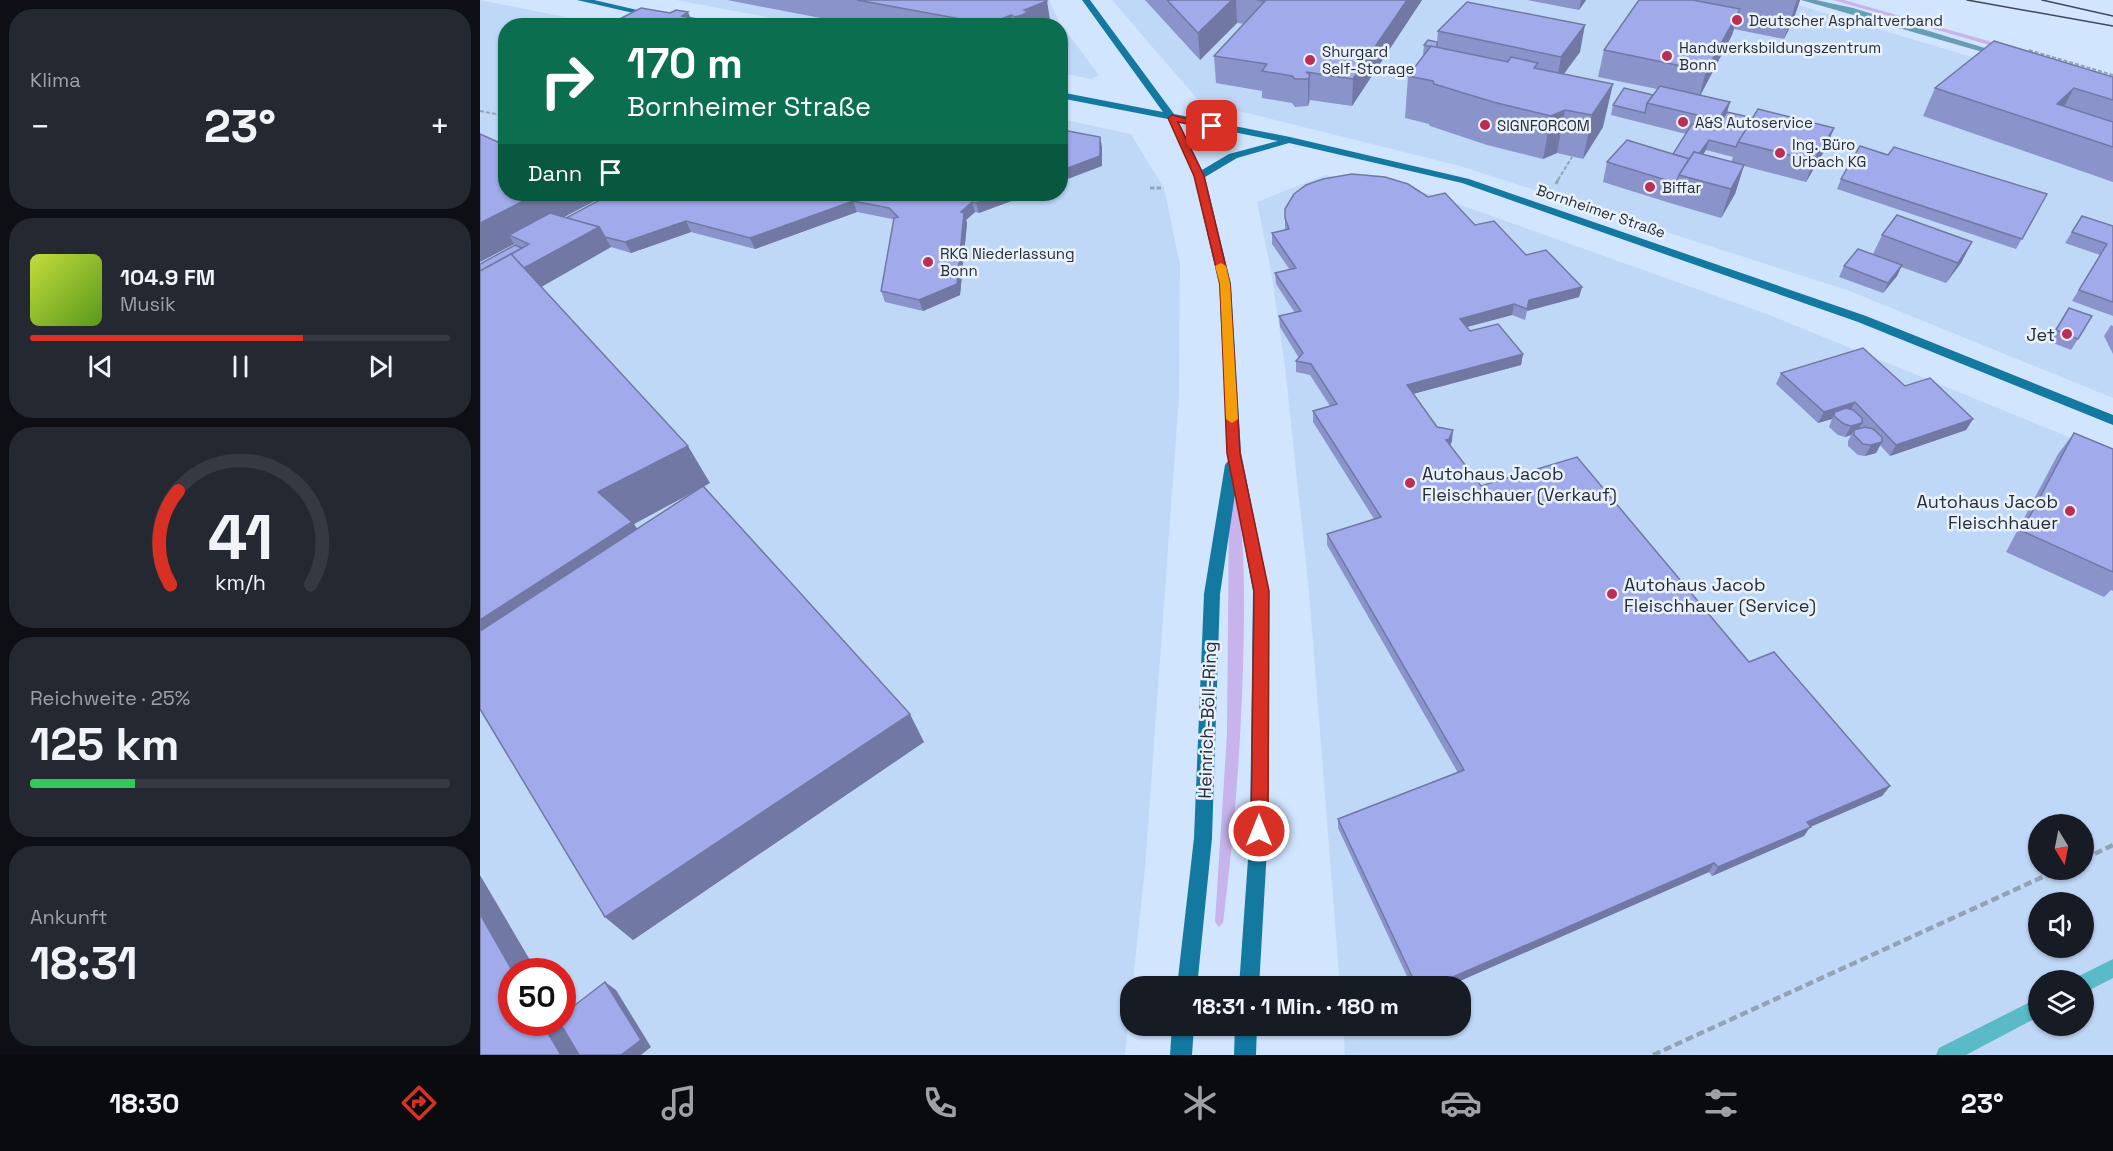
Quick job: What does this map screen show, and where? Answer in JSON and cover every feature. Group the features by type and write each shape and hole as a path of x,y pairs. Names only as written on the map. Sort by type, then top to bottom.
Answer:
{"main road":[{"path":"581,0 664,16"},
{"name":"Heinrich-Böll-Ring","path":"1086,0 1172,118 1199,176 1225,284 1234,453 1261,591 1259,831 1250,976"},
{"name":"Bornheimer Straße","path":"1068,98 1290,140 1465,181 1862,319 2113,420"},
{"path":"1199,176 1233,156 1290,140"},
{"name":"Heinrich-Böll-Ring","path":"1188,976 1203,838 1212,594 1234,453"},
{"path":"1180,1055 1183,1036"},
{"path":"1245,1055 1246,1036"}],"street":[{"path":"1805,0 1850,10 2012,58"}],"path":[{"path":"480,111 498,114"},
{"path":"1150,189 1162,188"},
{"path":"2094,854 2113,845"},
{"path":"1653,1055 2036,880"}],"shaded area":[{"path":"480,0 570,18 498,18 498,201 1068,201 1068,120 1131,134 1164,188 1180,265 1179,397 1145,868 1133,976 1120,976 1120,1036 1127,1036 1125,1055 480,1055"},
{"path":"676,0 1049,0 1058,18 772,18"},
{"path":"1112,0 1774,0 1798,5 2113,99 2113,398 1847,290 1460,166 1199,101"},
{"path":"1833,0 1844,0 2041,56 2038,59"},
{"path":"1068,34 1099,75 1091,79 1068,74"},
{"path":"1325,175 1427,193 1767,314 2113,455 2113,1055 1345,1055 1344,1036 1471,1036 1471,976 1339,976 1309,592 1285,367 1271,271 1257,202"},
{"path":"1234,497 1238,508 1243,555 1242,693 1232,846 1223,923 1219,927 1215,922 1227,733 1229,509"}],"building":[{"path":"857,0 1047,1 1024,10 1028,12 1015,17 1011,15 1003,18 955,18"},
{"path":"1167,0 1232,0 1198,33"},
{"path":"1257,0 1407,0 1353,79 1306,72 1310,75 1308,79 1295,79 1292,76 1262,71 1267,64 1214,56 1265,1"},
{"path":"1639,0 1692,0 1740,9 1706,71 1604,50"},
{"path":"1467,2 1585,25 1561,57 1438,31"},
{"path":"641,8 670,13 676,10 688,12 682,16 692,18 622,18"},
{"path":"1428,40 1437,42 1437,48 1424,45"},
{"path":"1994,41 2113,77 2113,100 2074,88 2057,104 2113,122 2113,147 1935,88"},
{"path":"1431,46 1508,62 1511,57 1538,63 1534,68 1613,84 1592,115 1565,110 1551,116 1493,102 1434,84 1433,81 1408,76"},
{"path":"1660,86 1730,102 1718,120 1647,103"},
{"path":"1624,88 1653,95 1647,103 1645,113 1613,105"},
{"path":"1758,109 1834,128 1813,161 1738,142"},
{"path":"1727,112 1753,118 1736,147 1709,140 1699,154 1694,152 1689,159 1673,154 1692,124 1715,130"},
{"path":"1068,131 1100,137 1100,156 1068,168"},
{"path":"480,134 498,142 498,201 523,201 480,223"},
{"path":"1627,140 1689,159 1676,183 1607,162"},
{"path":"1860,146 1888,155 1894,147 2047,194 2022,239 1841,179"},
{"path":"1694,152 1744,165 1731,189 1679,175"},
{"path":"1352,174 1385,177 1408,184 1428,197 1445,193 1475,225 1494,221 1526,255 1546,250 1582,287 1529,300 1527,309 1514,304 1460,319 1470,331 1498,324 1523,354 1407,385 1437,427 1453,430 1449,439 1446,440 1481,486 1577,457 1749,662 1774,652 1890,786 1807,822 1811,827 1718,867 1714,863 1455,976 1412,976 1338,819 1464,770 1327,534 1381,517 1313,411 1337,404 1311,364 1296,361 1303,353 1279,316 1301,311 1275,273 1296,268 1272,233 1289,229 1285,209 1294,194 1306,185 1323,179"},
{"path":"598,201 853,201 750,238 686,221 625,242 605,237 599,227 566,218"},
{"path":"853,201 981,201 972,202 961,212 964,213 957,284 919,300 881,291 894,218 898,217 889,208"},
{"path":"550,213 599,227 524,268 511,254 480,271 529,244 509,235"},
{"path":"1897,215 1972,242 1958,263 1882,235"},
{"path":"2082,216 2113,226 2113,302 2079,290 2107,244 2072,232"},
{"path":"515,245 522,248 480,271 480,264"},
{"path":"1858,249 1902,265 1888,283 1844,266"},
{"path":"511,254 688,446 598,492 632,522 480,620 480,271"},
{"path":"2069,308 2092,316 2078,339 2056,330"},
{"path":"1863,348 1905,386 1930,378 1973,419 1896,445 1855,402 1824,412 1781,373"},
{"path":"1846,408 1853,410 1862,418 1862,423 1851,426 1844,424 1834,416 1835,412"},
{"path":"1865,427 1873,429 1882,437 1882,442 1871,445 1863,444 1854,435 1854,430"},
{"name":"Autohaus Jacob Fleischhauer","path":"2074,433 2113,449 2113,572 2022,531"},
{"path":"703,486 910,714 605,917 480,709 480,631"},
{"path":"480,914 505,958 498,958 498,1036 550,1036 561,1055 480,1055"},
{"path":"605,982 641,1040 621,1055 579,1055 568,1036 576,1036 576,1004"}],"waterway":[{"path":"2094,978 2113,968"},
{"path":"1946,1055 2028,1012"}],"tram line":[{"path":"1967,0 2113,26"},
{"path":"2042,0 2113,16"}],"slow traffic":[{"path":"1221,266 1225,284 1232,419"}],"place":[{"name":"Deutscher Asphaltverband","path":"1737,20"},
{"name":"Handwerksbildungszentrum Bonn","path":"1667,56"},
{"name":"Shurgard Self-Storage","path":"1310,60"},
{"name":"A&S Autoservice","path":"1683,122"},
{"name":"SIGNFORCOM","path":"1485,125"},
{"name":"Ing. Büro Urbach KG","path":"1780,153"},
{"name":"Biffar","path":"1650,187"},
{"name":"RKG Niederlassung Bonn","path":"928,262"},
{"name":"Jet","path":"2067,334"},
{"name":"Autohaus Jacob Fleischhauer (Verkauf)","path":"1410,483"},
{"name":"Autohaus Jacob Fleischhauer","path":"2070,511"},
{"name":"Autohaus Jacob Fleischhauer (Service)","path":"1612,594"}],"route":[{"path":"1212,126 1172,118 1199,176 1225,284 1234,453 1261,591 1259,831"}]}
